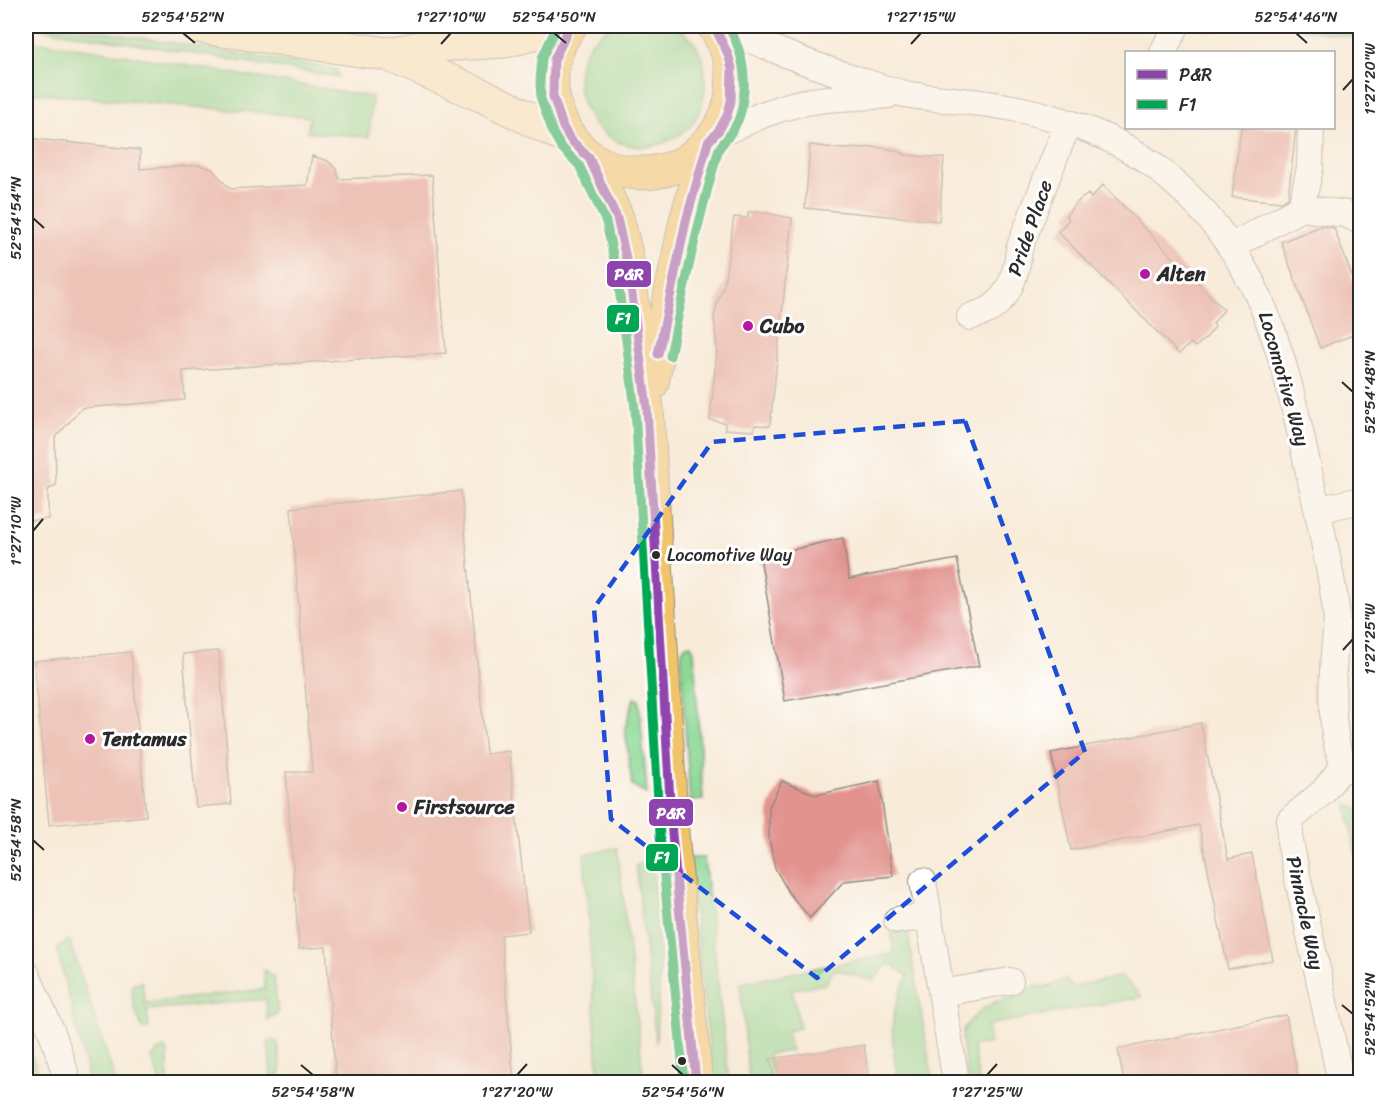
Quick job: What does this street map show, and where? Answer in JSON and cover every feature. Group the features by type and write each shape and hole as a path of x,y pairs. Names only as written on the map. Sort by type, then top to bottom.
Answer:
{"main road":[{"path":"570,26 557,51 552,81 554,103 613,209 626,254 647,408 672,834 696,1083"},
{"path":"647,408 686,221 711,139 730,104 734,82 728,50 714,26"},
{"path":"579,148 622,171 645,173 676,166 689,159 711,139"}],"street":[{"path":"196,26 387,54 488,98 579,148"},
{"path":"387,54 438,45 506,41 564,26"},
{"name":"Locomotive Way","path":"719,26 766,48 904,94"},
{"path":"1164,51 1176,26"},
{"name":"Locomotive Way","path":"711,139 764,114 818,100 904,94 989,104 1068,123 1121,132 1204,210 1232,246 1261,299 1272,326 1298,421 1318,510 1337,613 1332,671 1335,740 1353,769"},
{"name":"Pride Place","path":"970,317 992,308 1008,290 1017,269 1019,249 1068,123"},
{"path":"1301,208 1310,168 1311,129"},
{"path":"1232,246 1301,208 1346,214 1360,221"},
{"path":"1318,510 1360,500"},
{"name":"Pinnacle Way","path":"1341,1083 1290,842 1290,820 1353,769"},
{"path":"923,881 956,1083"},
{"path":"897,920 929,917"},
{"path":"26,973 53,1035 68,1083"},
{"path":"942,993 1010,981"}],"highlighted area":[{"path":"965,421 1085,752 817,978 611,819 594,608 712,442"}],"green space":[{"path":"669,25 686,34 694,43 701,55 705,80 701,106 688,129 668,141 642,147 619,142 600,129 586,111 579,89 580,66 590,44 611,26"},
{"path":"26,26 67,26 330,68 337,70 338,77"},
{"path":"1306,26 1360,26 1360,38 1302,29"},
{"path":"26,40 372,97 369,137 307,132 310,117 26,92"},
{"path":"686,645 691,645 694,651 703,800 690,801 681,665 682,651"},
{"path":"634,698 639,700 647,794 632,785 625,728"},
{"path":"1347,805 1360,809 1360,880"},
{"path":"617,848 644,1082 599,1082 584,854"},
{"path":"652,857 660,969 656,1044 636,864"},
{"path":"688,858 704,858 729,1082 713,1082"},
{"path":"907,929 933,1082 898,1082 892,1028 896,1003 908,976 889,963 873,981 834,970 825,984 792,989 800,1028 787,1031 791,1051 768,1054 775,1082 749,1082 740,983 894,953 891,932"},
{"path":"69,939 116,1082 89,1082 57,948"},
{"path":"264,970 274,978 278,1013 267,1020 266,999 147,1010 149,1027 143,1029 134,1007 133,984 142,982 145,1003 265,989"},
{"path":"1122,976 1142,997 987,1025 990,1043 973,1046 979,1082 968,1082 962,1039 963,1029 981,1010 995,1002 1017,996 1035,986 1048,987 1065,979 1072,987"},
{"path":"26,1036 41,1082 26,1082"},
{"path":"268,1040 278,1042 281,1071 279,1076 271,1078"},
{"path":"164,1048 168,1053 168,1082 160,1082 152,1058 157,1051"}],"building":[{"path":"1241,129 1296,129 1288,198 1281,202 1232,197"},
{"path":"26,138 140,150 140,169 199,165 212,169 230,189 307,185 312,156 328,161 336,169 339,179 432,175 446,353 183,371 185,400 82,408 55,438 56,485 48,490 48,519 26,521"},
{"path":"810,145 843,149 876,147 895,150 906,155 944,158 939,221 805,208"},
{"name":"Alten","path":"1103,185 1224,310 1213,323 1215,327 1195,347 1191,343 1179,354 1058,232 1069,219 1066,215 1076,203 1088,194 1091,198"},
{"name":"Cubo","path":"748,212 792,218 770,426 755,425 754,431 725,429 725,423 710,420 717,349 714,317 724,285 734,217 748,218"},
{"path":"1321,226 1334,228 1360,298 1360,332 1320,348 1281,242"},
{"name":"Firstsource","path":"461,491 486,754 509,751 529,932 501,935 514,1083 336,1083 326,947 299,949 286,772 312,772 291,508"},
{"path":"843,538 849,579 957,559 979,666 785,701 760,557"},
{"path":"219,651 231,804 196,807 183,654"},
{"name":"Tentamus","path":"131,652 146,816 49,825 34,661"},
{"path":"1201,723 1228,859 1252,854 1273,960 1228,969 1199,825 1071,850 1051,753"},
{"path":"782,781 816,795 879,781 893,876 844,881 810,918 789,893 775,868 769,838 769,807"},
{"path":"1286,1015 1299,1083 1124,1083 1118,1049"},
{"path":"864,1045 870,1083 775,1083 770,1059"}],"transit line":[{"name":"F1","path":"557,26 542,58 541,99 553,133 561,147 579,165 606,222 617,274 635,409 660,835 684,1082"},
{"name":"P&R","path":"570,26 554,60 553,96 563,127 570,139 589,158 617,218 629,272 647,408 672,834 696,1082"},
{"name":"P&R","path":"658,354 686,221 708,142 719,130 727,116 731,101 732,69 728,54 714,26"},
{"name":"F1","path":"670,356 698,228 719,150 736,124 742,105 744,90 742,62 728,26"}],"place":[{"name":"Alten","path":"1145,274"},
{"name":"Cubo","path":"748,326"},
{"name":"Locomotive Way","path":"656,555"},
{"name":"Tentamus","path":"90,739"},
{"name":"Firstsource","path":"402,807"}]}
